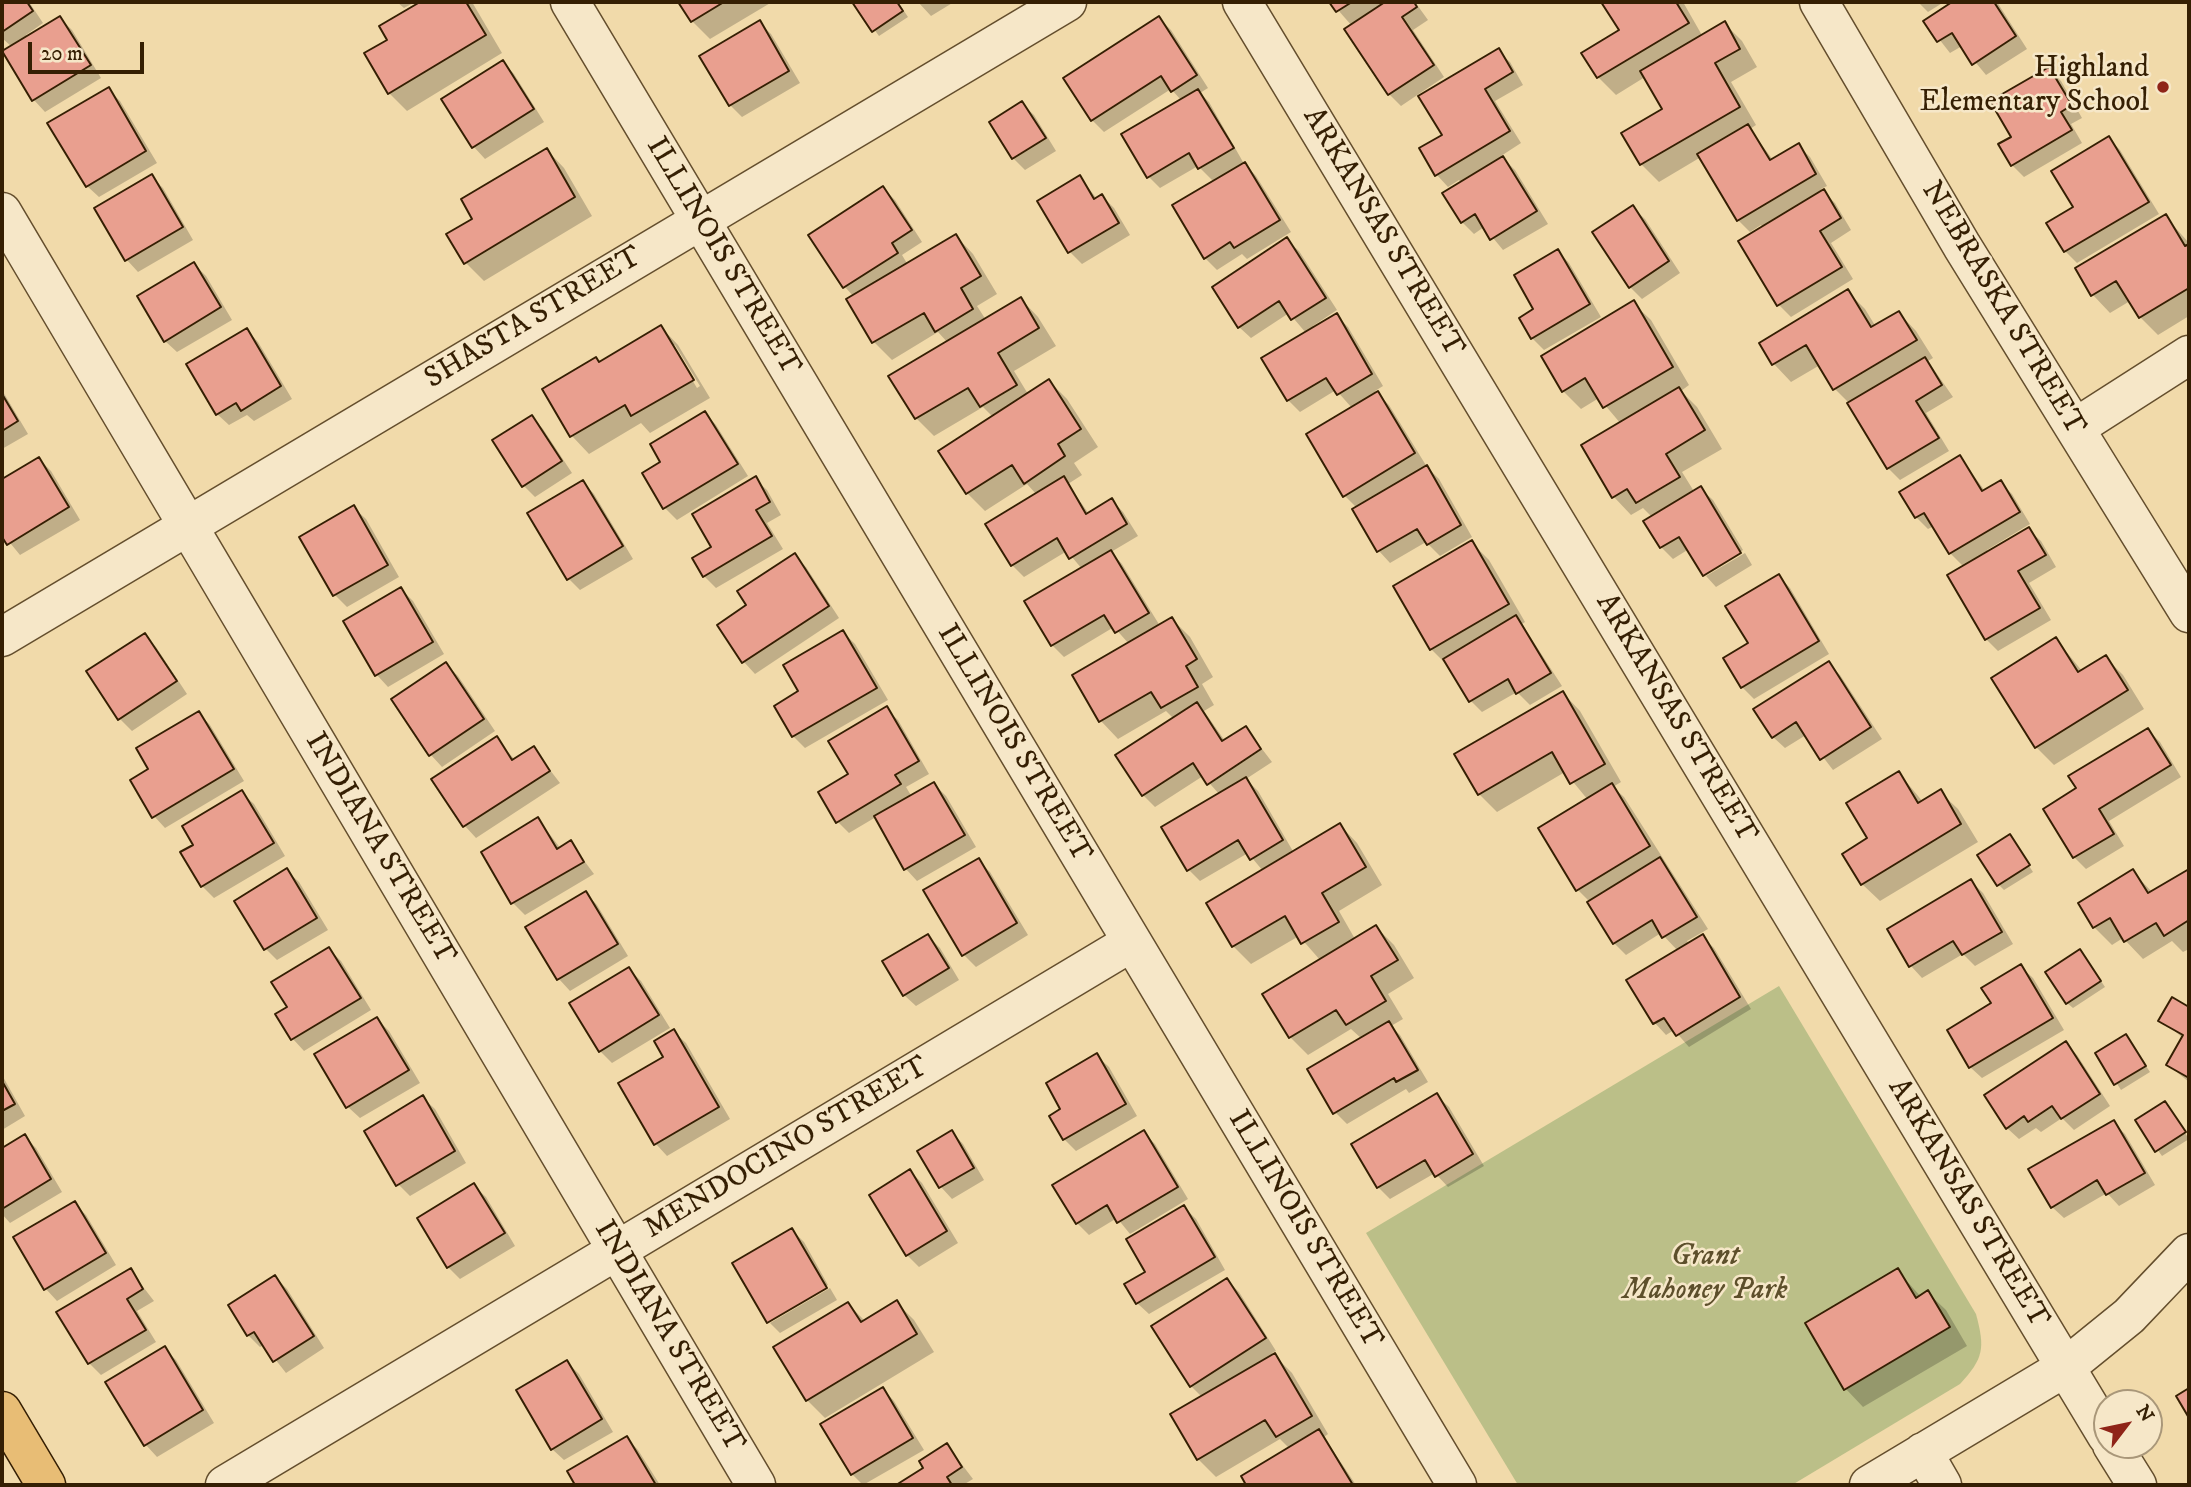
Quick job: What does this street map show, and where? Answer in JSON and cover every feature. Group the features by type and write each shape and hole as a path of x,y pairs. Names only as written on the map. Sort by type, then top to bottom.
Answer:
{"main road":[{"path":"2,1411 46,1485"}],"street":[{"name":"ILLINOIS STREET","path":"570,2 1457,1485"},
{"name":"SHASTA STREET","path":"2,637 1067,2"},
{"name":"ARKANSAS STREET","path":"1242,2 2093,1412"},
{"name":"NEBRASKA STREET","path":"1819,2 1962,246 2189,613"},
{"name":"INDIANA STREET","path":"2,212 756,1485"},
{"path":"2075,428 2189,355"},
{"name":"MENDOCINO STREET","path":"225,1485 1132,942"},
{"path":"1870,1485 2066,1367 2129,1316 2189,1253"},
{"path":"1923,1452 1942,1485"},
{"path":"2121,1459 2137,1485"}],"green space":[{"name":"Grant Mahoney Park","path":"1779,986 1976,1314 1981,1344 1974,1367 1960,1384 1792,1485 1518,1485 1366,1233"}],"building":[{"path":"2,2 27,2 33,11 2,32"},
{"path":"420,2 466,2 486,35 388,94 364,53 387,40 379,26"},
{"path":"678,2 724,2 691,22"},
{"path":"852,2 897,2 903,11 872,32"},
{"path":"1329,2 1352,2 1336,12"},
{"path":"1385,2 1414,2 1417,7 1402,17 1434,65 1388,95 1344,29"},
{"path":"1601,2 1676,2 1689,23 1597,78 1581,53 1619,30"},
{"path":"1952,2 1994,2 2016,36 1972,65 1952,33 1937,42 1923,21"},
{"path":"60,16 91,65 32,101 2,51"},
{"path":"1159,16 1197,75 1171,92 1161,76 1091,121 1063,78"},
{"path":"760,20 789,71 729,106 699,56"},
{"path":"1725,21 1740,49 1715,63 1740,107 1640,165 1621,133 1662,109 1640,71"},
{"path":"1499,48 1513,72 1485,89 1510,131 1435,176 1419,148 1442,135 1418,96"},
{"path":"503,60 534,109 472,148 441,99"},
{"path":"2049,67 2072,105 2061,112 2072,130 2011,166 1998,144 2011,137 1990,101"},
{"path":"109,87 146,151 86,187 47,123"},
{"path":"1198,89 1234,148 1198,169 1189,153 1147,178 1121,134"},
{"path":"1022,101 1046,138 1012,159 989,122"},
{"path":"1748,124 1770,160 1799,143 1816,174 1737,221 1697,154"},
{"path":"2109,136 2149,202 2064,252 2046,223 2073,207 2051,171"},
{"path":"547,148 575,197 464,264 446,234 472,219 461,199"},
{"path":"1503,156 1537,211 1490,240 1475,214 1461,223 1442,193"},
{"path":"1245,162 1280,220 1234,248 1230,242 1204,259 1172,205"},
{"path":"152,174 183,227 125,261 94,208"},
{"path":"1080,175 1094,199 1102,194 1119,223 1068,253 1037,201"},
{"path":"883,186 912,230 892,243 898,253 843,288 808,235"},
{"path":"1824,189 1841,218 1820,231 1842,267 1777,306 1738,241"},
{"path":"1633,205 1669,261 1629,288 1592,232"},
{"path":"2166,214 2185,246 2189,244 2189,288 2139,318 2116,281 2091,296 2075,268"},
{"path":"956,234 981,276 961,288 973,309 935,332 924,313 872,343 846,299"},
{"path":"1287,237 1326,298 1291,320 1279,301 1238,328 1212,287"},
{"path":"1558,249 1590,304 1531,339 1519,318 1533,309 1514,275"},
{"path":"194,262 221,307 164,342 137,296"},
{"path":"1848,289 1871,327 1899,311 1917,340 1833,390 1806,345 1772,365 1759,343"},
{"path":"1021,297 1039,328 998,353 1017,385 980,407 968,388 915,419 888,376"},
{"path":"1634,300 1673,367 1603,408 1585,378 1562,392 1541,356"},
{"path":"1337,313 1372,374 1337,395 1326,378 1287,401 1261,358"},
{"path":"661,325 694,380 631,416 625,405 570,437 542,389 596,357 599,362"},
{"path":"247,328 281,386 241,411 236,403 216,415 186,364"},
{"path":"1925,357 1942,385 1916,401 1939,438 1887,469 1847,403"},
{"path":"1049,379 1081,429 1058,444 1065,456 1024,484 1012,465 966,494 938,451"},
{"path":"1679,387 1705,430 1666,454 1680,477 1636,503 1627,489 1612,498 1581,445"},
{"path":"1378,391 1415,453 1343,497 1306,434"},
{"path":"2,394 18,421 2,431"},
{"path":"705,411 738,464 663,509 642,473 660,462 650,444"},
{"path":"532,415 562,461 522,487 492,440"},
{"path":"1960,455 1982,491 2001,480 2020,512 1949,554 1924,513 1915,518 1899,492"},
{"path":"39,457 69,507 7,545 2,537 2,479"},
{"path":"1427,465 1461,525 1427,545 1417,529 1377,552 1352,509"},
{"path":"756,476 770,502 756,510 772,536 703,577 692,558 711,547 692,514"},
{"path":"1064,476 1086,514 1112,498 1127,524 1069,559 1057,538 1011,566 985,524"},
{"path":"583,480 623,546 567,580 527,513"},
{"path":"1701,486 1741,553 1703,576 1679,537 1660,548 1643,521"},
{"path":"354,505 388,565 333,596 299,537"},
{"path":"2029,527 2046,555 2018,571 2040,608 1985,640 1947,575"},
{"path":"1472,540 1509,604 1430,650 1393,586"},
{"path":"1111,550 1149,613 1115,633 1104,615 1051,646 1024,601"},
{"path":"795,553 829,606 742,663 717,625 746,605 737,591"},
{"path":"1779,574 1819,641 1741,688 1723,658 1748,643 1725,606"},
{"path":"401,587 433,642 375,676 343,621"},
{"path":"1516,615 1551,673 1516,694 1508,679 1469,702 1443,659"},
{"path":"1172,617 1197,659 1186,666 1198,687 1161,708 1151,692 1099,722 1072,675"},
{"path":"843,630 877,688 792,737 774,706 798,691 783,665"},
{"path":"145,633 177,681 118,720 86,671"},
{"path":"2056,637 2078,672 2106,655 2128,690 2035,748 1991,678"},
{"path":"1829,661 1871,727 1820,760 1796,722 1772,738 1753,709"},
{"path":"446,662 484,719 429,756 391,699"},
{"path":"1563,691 1605,764 1570,784 1552,752 1478,795 1454,754"},
{"path":"1197,702 1222,741 1246,726 1261,749 1207,785 1193,763 1142,796 1115,755"},
{"path":"887,706 919,761 895,775 901,784 836,823 818,792 848,774 828,741"},
{"path":"199,711 234,769 152,818 130,780 148,769 136,748"},
{"path":"2148,728 2171,765 2099,809 2114,834 2073,858 2043,809 2076,788 2068,776"},
{"path":"497,736 512,760 534,746 550,771 463,827 431,779"},
{"path":"1899,771 1918,803 1941,789 1961,824 1861,885 1842,854 1867,838 1846,803"},
{"path":"1246,777 1283,840 1250,860 1238,840 1187,871 1161,827"},
{"path":"934,782 965,835 904,870 874,816"},
{"path":"1612,783 1650,846 1576,891 1538,828"},
{"path":"242,790 274,843 201,887 180,852 193,845 182,826"},
{"path":"538,817 557,849 571,840 584,862 511,904 481,852"},
{"path":"1340,823 1366,867 1322,893 1339,922 1301,944 1285,916 1232,947 1206,903"},
{"path":"2010,834 2030,865 1997,886 1977,855"},
{"path":"1660,857 1697,917 1662,938 1652,920 1613,944 1587,902"},
{"path":"979,858 1017,923 962,956 923,890"},
{"path":"287,868 317,918 264,950 234,901"},
{"path":"2133,869 2148,893 2189,869 2189,920 2164,936 2156,923 2124,942 2110,918 2093,928 2078,903"},
{"path":"1971,879 2002,932 1962,955 1953,941 1909,967 1887,929"},
{"path":"586,891 618,944 557,980 525,927"},
{"path":"1376,925 1398,960 1371,976 1386,1001 1346,1025 1336,1010 1289,1038 1262,994"},
{"path":"928,934 949,968 903,996 882,961"},
{"path":"1703,934 1740,997 1676,1036 1664,1018 1653,1024 1626,980"},
{"path":"329,947 361,998 291,1040 275,1014 287,1007 271,982"},
{"path":"2080,949 2101,981 2066,1004 2045,972"},
{"path":"2021,964 2053,1018 1969,1068 1947,1030 1991,1003 1981,988"},
{"path":"629,967 659,1015 599,1052 569,1003"},
{"path":"2172,997 2189,1007 2189,1078 2166,1065 2183,1035 2158,1021"},
{"path":"377,1017 409,1070 346,1108 314,1054"},
{"path":"1389,1021 1418,1070 1396,1082 1394,1078 1333,1114 1307,1069"},
{"path":"674,1029 719,1107 654,1145 618,1083 663,1057 654,1041"},
{"path":"2126,1034 2146,1066 2114,1085 2095,1053"},
{"path":"2066,1041 2100,1094 2061,1119 2052,1106 2028,1122 2024,1116 2006,1129 1984,1095"},
{"path":"1097,1053 1126,1104 1063,1140 1049,1116 1060,1109 1046,1083"},
{"path":"2,1081 15,1104 2,1111"},
{"path":"1437,1093 1473,1154 1435,1177 1425,1160 1377,1188 1351,1144"},
{"path":"423,1095 455,1151 396,1186 364,1131"},
{"path":"2165,1101 2186,1132 2155,1152 2135,1120"},
{"path":"2114,1120 2145,1173 2106,1195 2097,1180 2051,1208 2028,1169"},
{"path":"952,1130 974,1168 939,1188 917,1151"},
{"path":"1144,1130 1178,1187 1117,1223 1107,1205 1076,1224 1052,1185"},
{"path":"25,1134 51,1179 2,1209 2,1148"},
{"path":"910,1169 947,1231 906,1256 869,1195"},
{"path":"474,1183 505,1233 447,1268 417,1218"},
{"path":"75,1201 106,1253 44,1290 13,1237"},
{"path":"1184,1205 1215,1257 1136,1304 1124,1284 1145,1272 1126,1239"},
{"path":"792,1228 827,1288 767,1323 732,1263"},
{"path":"131,1268 143,1289 127,1299 146,1330 88,1364 56,1312"},
{"path":"1898,1268 1916,1298 1928,1290 1950,1327 1844,1390 1805,1323"},
{"path":"275,1275 314,1336 273,1362 254,1332 247,1336 228,1305"},
{"path":"1227,1278 1266,1338 1190,1387 1151,1326"},
{"path":"897,1300 917,1334 806,1401 773,1347 848,1302 861,1322"},
{"path":"165,1346 203,1410 144,1446 105,1382"},
{"path":"1275,1353 1312,1416 1276,1437 1265,1420 1197,1460 1170,1414"},
{"path":"567,1360 602,1419 551,1450 516,1390"},
{"path":"883,1387 913,1438 851,1475 820,1424"},
{"path":"2189,1388 2189,1418 2176,1396"},
{"path":"1319,1429 1353,1485 1246,1485 1241,1476"},
{"path":"627,1436 656,1485 575,1485 567,1471"},
{"path":"947,1443 962,1467 947,1477 952,1485 896,1485 923,1468 919,1461"}],"place":[{"name":"Highland Elementary School","path":"2163,87"}]}
